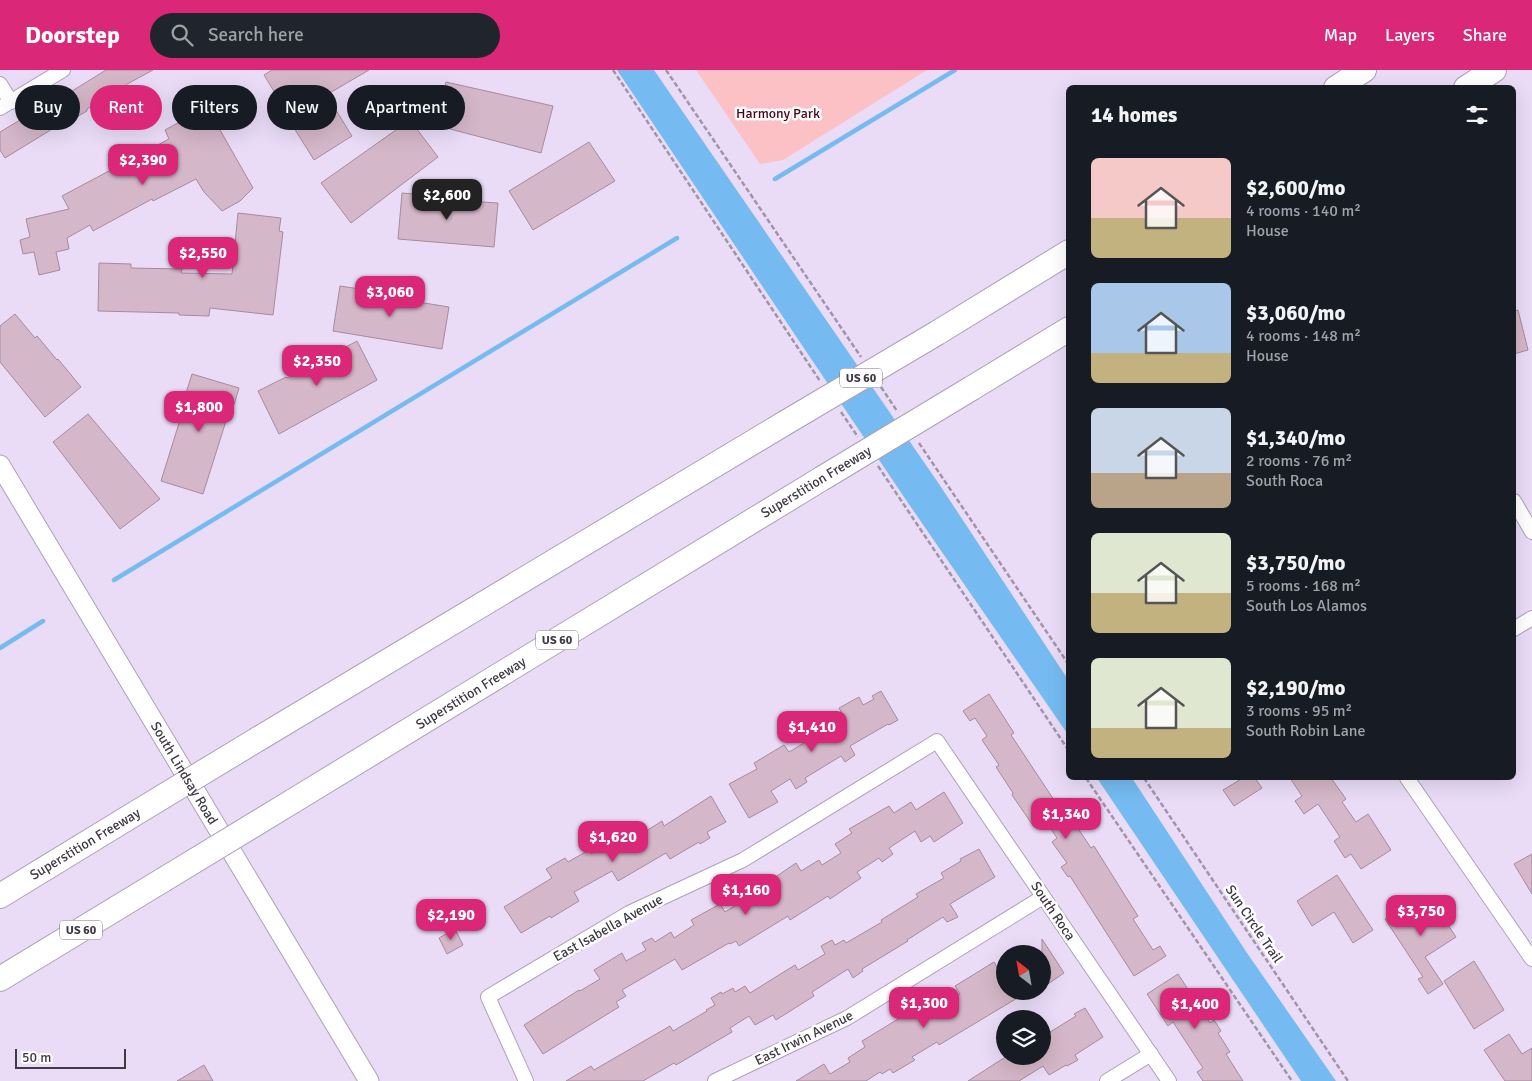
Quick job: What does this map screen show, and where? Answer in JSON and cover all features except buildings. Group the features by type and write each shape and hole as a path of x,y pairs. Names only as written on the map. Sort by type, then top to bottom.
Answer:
{"highway":[{"path":"1341,85 1364,70"},
{"path":"1471,85 1494,70"},
{"name":"Superstition Freeway","path":"0,896 1066,254"},
{"name":"Superstition Freeway","path":"0,979 1066,331"}],"main road":[{"name":"South Lindsay Road","path":"0,465 369,1081"}],"street":[{"path":"0,84 5,105 63,70"},
{"path":"1516,504 1532,532"},
{"path":"1516,628 1532,618"},
{"name":"South Roca","path":"937,741 1169,1081"},
{"name":"East Isabella Avenue","path":"526,1081 488,997 629,913 743,860 937,741"},
{"path":"1408,780 1532,959"},
{"name":"East Irwin Avenue","path":"715,1081 847,1018 1043,897"},
{"path":"1107,1081 1151,1054"}],"path":[{"path":"1087,780 1292,1081"},
{"name":"Sun Circle Trail","path":"1145,780 1348,1081"}],"green space":[{"name":"Harmony Park","path":"696,70 927,70 783,160 760,164"}],"water":[{"path":"617,70 654,70 939,484 1066,676 1066,732 906,500"},
{"path":"1098,780 1133,780 1247,953 1336,1081 1301,1081"}],"waterway":[{"path":"775,179 955,70"},
{"path":"114,580 677,238"},
{"path":"0,648 43,621"}]}
